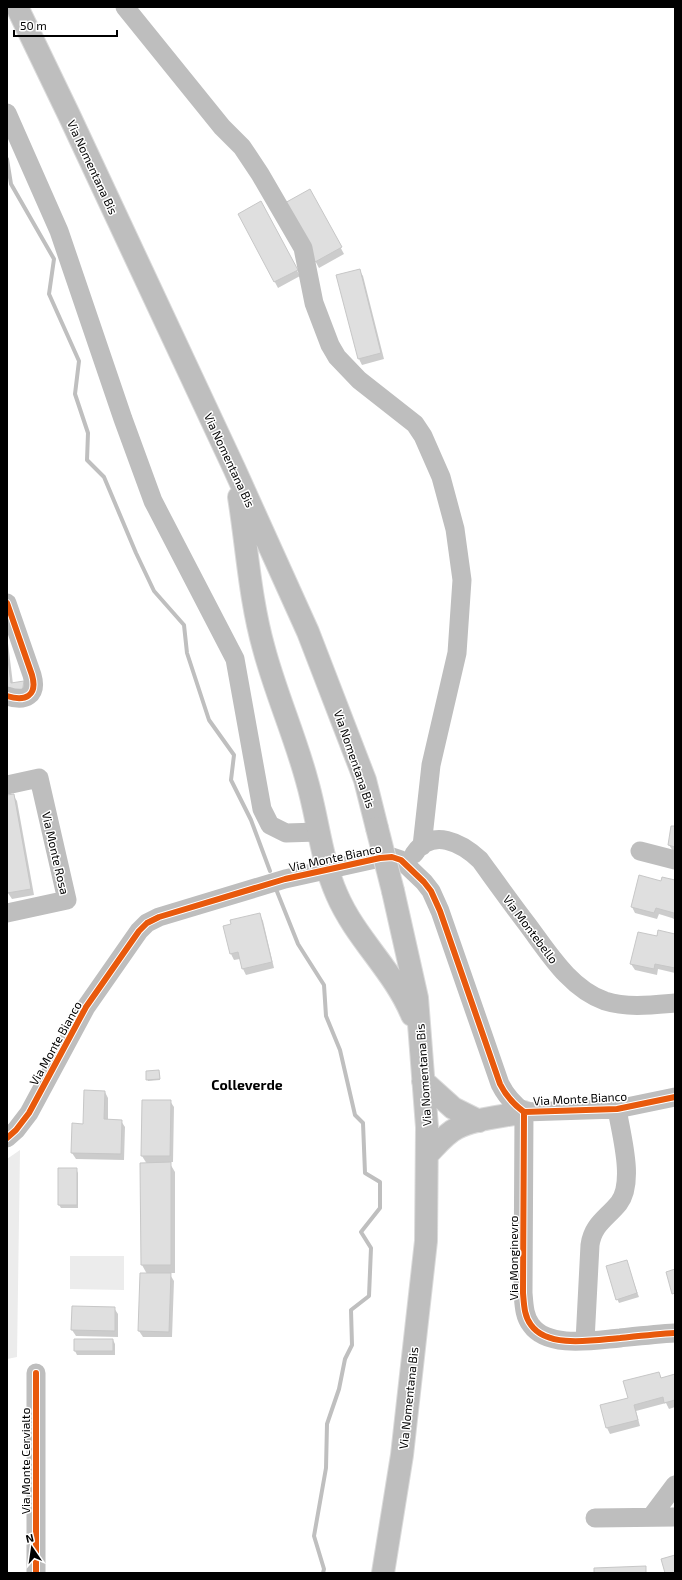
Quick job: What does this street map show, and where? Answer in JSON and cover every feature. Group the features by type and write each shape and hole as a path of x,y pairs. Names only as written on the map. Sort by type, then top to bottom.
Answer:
{"main road":[{"name":"Via Nomentana Bis","path":"17,7 234,468 308,632 365,780 393,891 417,998 427,1127 426,1241 402,1455 382,1573"},
{"path":"234,468 255,613 262,642 304,768 327,868 341,902 358,932 395,982 409,1007 419,1033"},
{"path":"423,1081 453,1108 480,1121"},
{"path":"427,1155 457,1128 480,1121 524,1112"}],"street":[{"path":"124,7 222,127 242,146 303,248 314,303 330,345 337,357 359,380 415,424 423,436 441,477 455,530 462,580 457,653 431,765 422,846 408,866"},
{"path":"7,114 59,230 123,419 153,501 235,659 262,808 270,825 286,832 318,832"},
{"path":"7,603 34,683 33,690 26,697 18,699 7,696"},
{"name":"Via Monte Rosa","path":"7,785 39,778 67,900 7,913"},
{"name":"Via Montebello","path":"422,846 437,840 449,840 456,842 471,852 480,860 558,966 574,982 594,995 606,1001 625,1005 675,1003"},
{"path":"640,851 675,860"},
{"name":"Via Monte Bianco","path":"7,1138 16,1130 29,1113 86,1007 139,931 148,923 159,917 285,879 327,868 392,857 401,860 408,866 431,891 440,911 500,1084 510,1101 524,1112 617,1109 675,1097"},
{"path":"586,1341 590,1245 592,1236 600,1222 620,1202 627,1184 627,1171 617,1109"},
{"name":"Via Monginevro","path":"524,1112 523,1293 526,1318 531,1326 543,1336 562,1341 586,1341 675,1333"},
{"name":"Via Monte Cervialto","path":"36,1373 36,1573"},
{"path":"651,1517 675,1485"},
{"path":"595,1518 675,1517"}],"shaded area":[{"path":"20,1150 17,1357 7,1359 7,1159"},
{"path":"70,1256 124,1256 124,1290 70,1289"}],"building":[{"path":"310,189 342,247 315,262 283,204"},
{"path":"261,201 298,270 274,282 238,214"},
{"path":"360,269 381,353 358,359 336,275"},
{"path":"7,652 11,683 24,681 22,693 7,688"},
{"path":"14,794 31,889 7,893 7,795"},
{"path":"671,826 675,826 675,847 668,845"},
{"path":"639,875 661,881 662,877 675,880 675,918 673,918 674,913 656,908 654,913 631,907"},
{"path":"260,913 272,962 242,969 238,952 230,954 223,926 231,924 230,920"},
{"path":"658,930 675,934 675,968 655,964 654,969 630,964 638,932 657,936"},
{"path":"159,1070 160,1079 146,1080 146,1071"},
{"path":"84,1090 105,1091 104,1119 122,1120 121,1154 71,1153 72,1123 83,1124"},
{"path":"142,1100 171,1100 170,1156 141,1156"},
{"path":"171,1162 171,1265 141,1265 140,1163"},
{"path":"58,1168 77,1168 77,1205 58,1205"},
{"path":"627,1260 637,1293 616,1300 606,1266"},
{"path":"675,1269 675,1293 672,1294 666,1272"},
{"path":"140,1273 171,1273 169,1332 138,1331"},
{"path":"72,1306 115,1307 115,1331 71,1330"},
{"path":"74,1339 113,1339 113,1351 74,1351"},
{"path":"659,1372 661,1378 675,1374 675,1400 664,1403 663,1397 634,1405 638,1420 606,1428 600,1405 628,1398 623,1381"},
{"path":"675,1555 675,1573 665,1573 661,1559"},
{"path":"646,1566 646,1573 594,1573 594,1568"}],"waterway":[{"path":"7,159 11,184 54,259 49,294 79,361 75,394 88,433 87,460 104,477 136,553 154,591 184,625 187,653 209,720 234,755 231,780 251,820 270,871"},
{"path":"276,889 298,944 324,985 326,1016 340,1050 355,1115 363,1123 365,1173 380,1182 380,1208 361,1232 371,1248 369,1296 351,1310 352,1345 345,1359 339,1389 327,1424 326,1468 314,1536 324,1569 323,1573"}],"cycle path":[{"path":"7,603 32,675 33,682 33,688 28,696 24,698 13,698 7,696"},
{"path":"7,1138 16,1130 29,1113 86,1007 139,931 147,923 159,917 285,879 380,858 392,857 401,860 424,882 431,891 440,911 500,1084 507,1096 516,1106 524,1112 617,1109 675,1097"},
{"path":"524,1112 523,1293 524,1306 531,1325 539,1333 549,1337 572,1341 675,1333"},
{"path":"36,1373 36,1573"}],"district":[{"name":"Colleverde","path":"247,1084"}]}
